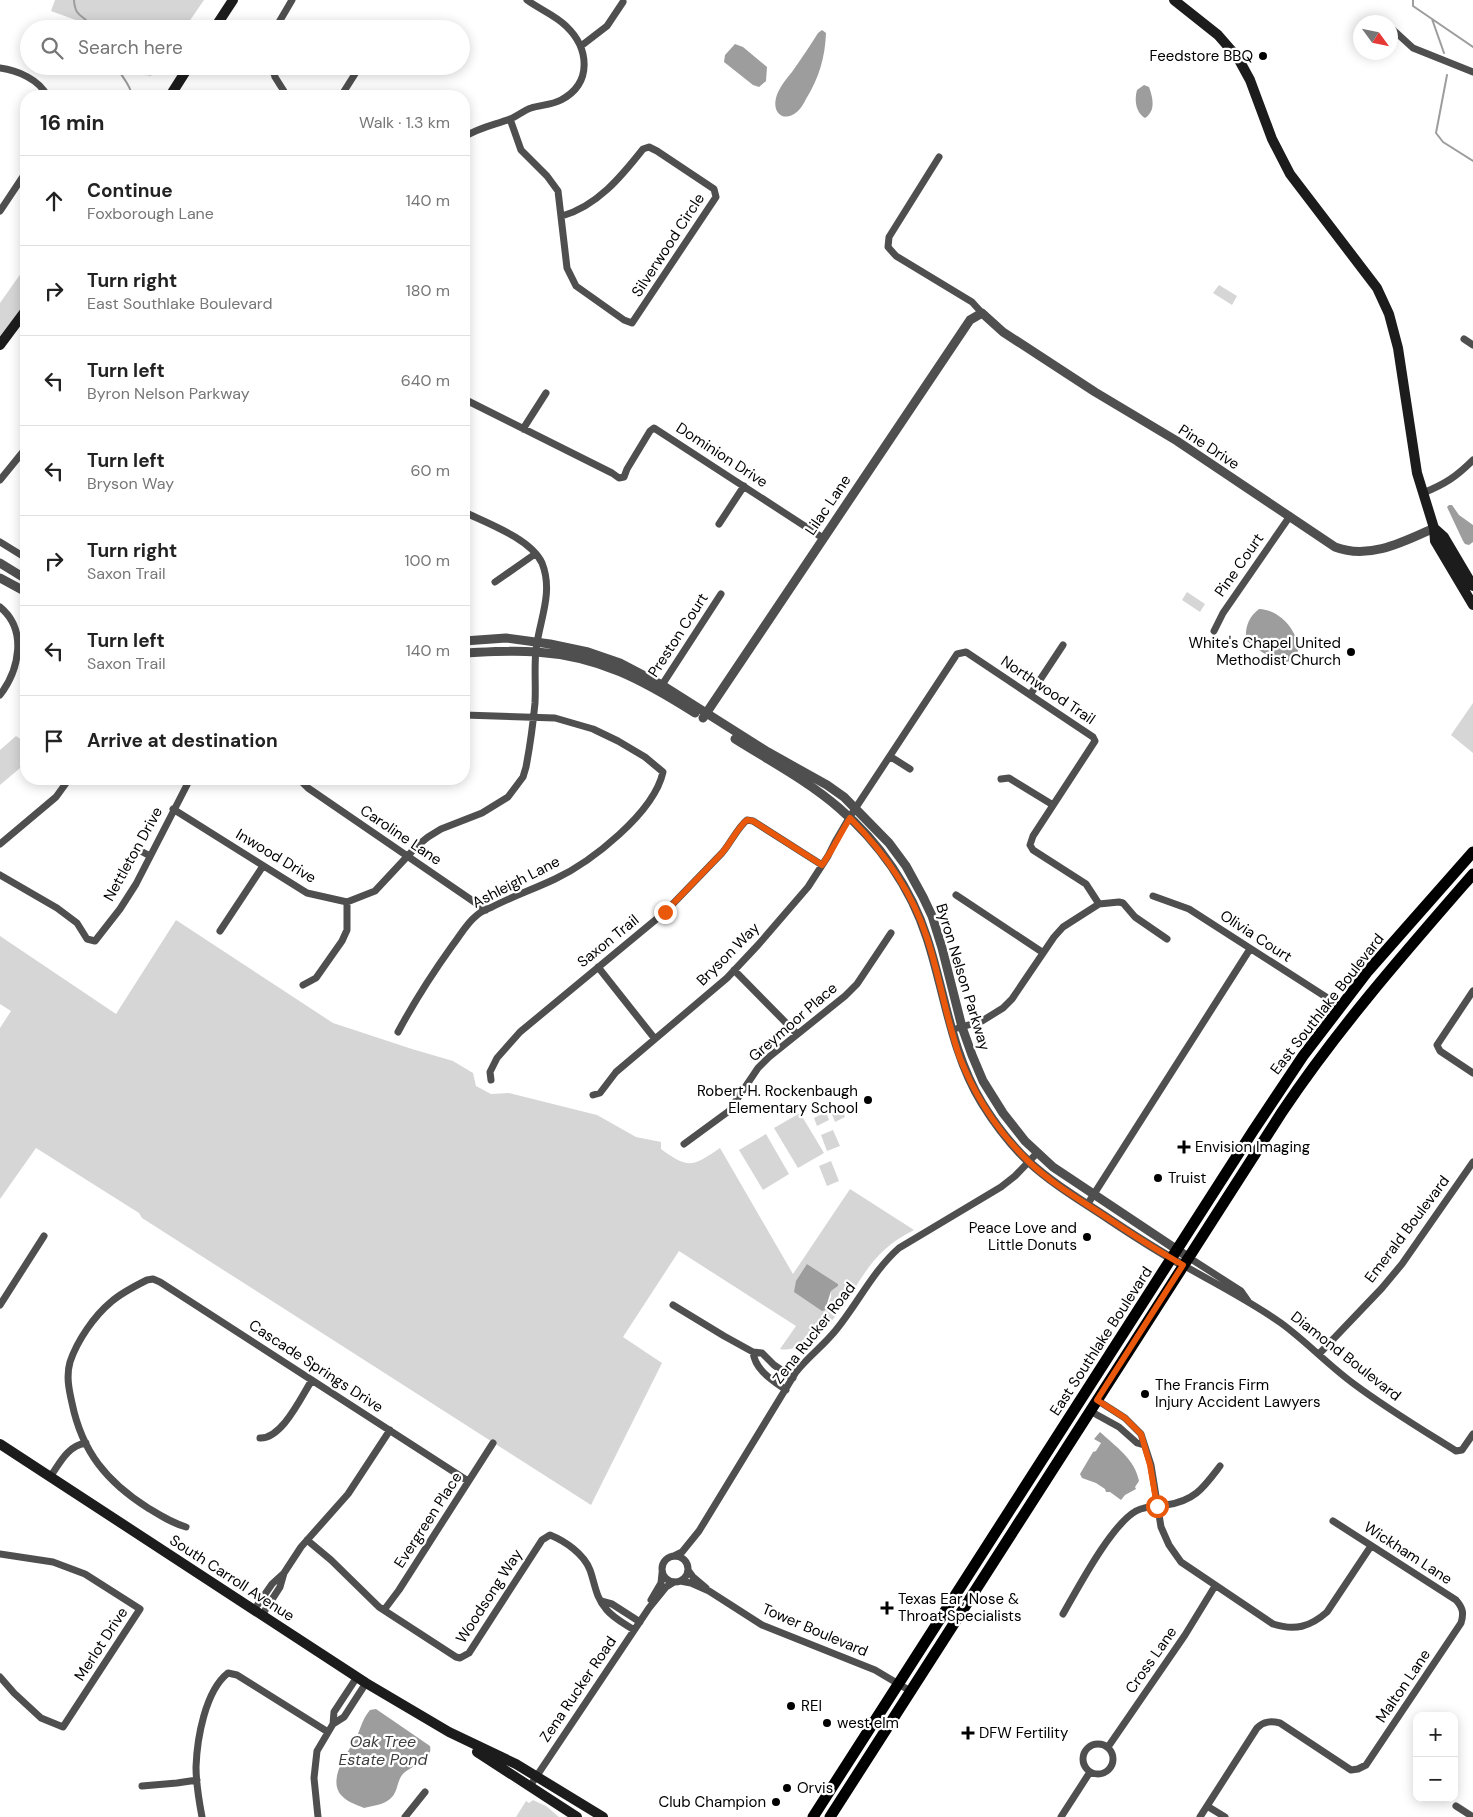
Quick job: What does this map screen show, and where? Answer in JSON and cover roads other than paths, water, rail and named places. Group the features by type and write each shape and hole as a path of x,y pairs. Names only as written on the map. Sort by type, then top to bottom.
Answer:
{"main road":[{"path":"220,20 234,0"},
{"path":"1174,0 1211,29 1238,58 1250,80 1272,139 1290,174 1377,288 1389,314 1398,348 1417,473 1434,528 1435,541 1473,605"},
{"path":"174,90 183,75"},
{"path":"0,345 20,318"},
{"path":"1434,528 1444,537 1473,586"},
{"name":"East Southlake Boulevard","path":"814,1817 1266,1110 1303,1056 1368,971 1473,852"},
{"name":"East Southlake Boulevard","path":"830,1817 912,1692 1266,1135 1319,1057 1387,973 1473,874"},
{"path":"1319,1057 1341,1021 1340,1006"},
{"name":"South Carroll Avenue","path":"0,1444 361,1680 449,1732 516,1764 533,1781 576,1815"},
{"name":"South Carroll Avenue","path":"533,1781 603,1817"}],"street":[{"path":"281,20 292,0"},
{"path":"470,133 478,128 510,119 530,108 560,101 576,86 583,73 585,62 581,46 565,25 527,0"},
{"path":"581,46 607,26 623,2"},
{"path":"1398,35 1412,48 1473,72"},
{"path":"0,68 20,74"},
{"path":"24,75 44,90"},
{"path":"275,75 283,90"},
{"path":"345,90 354,75"},
{"path":"510,119 521,150 547,176 558,191 562,216"},
{"name":"Silverwood Circle","path":"649,147 714,189 716,197 632,323 624,320 576,286 567,268 562,216 590,205 618,178 643,149 649,147"},
{"path":"939,157 888,237 888,247 910,266 972,302 982,313"},
{"path":"0,211 20,181"},
{"name":"Pine Drive","path":"982,313 1003,332 1095,392 1176,441 1335,547 1356,552 1377,550 1434,528"},
{"name":"Lilac Lane","path":"704,716 970,320 982,313"},
{"path":"1464,339 1473,345"},
{"path":"523,429 546,393"},
{"name":"Dominion Drive","path":"470,402 622,478 650,431 654,428 823,538"},
{"path":"0,480 20,457"},
{"path":"1423,493 1459,475 1473,460"},
{"path":"719,524 744,486"},
{"path":"303,985 316,978 342,941 347,930 347,902 375,891 417,846 441,829 482,812 508,797 523,777 533,717 537,647 545,614 547,593 542,563 524,543 470,515"},
{"name":"Pine Court","path":"1214,631 1223,613 1290,516"},
{"path":"0,542 20,554"},
{"path":"495,582 534,554"},
{"path":"0,563 20,575"},
{"path":"0,578 20,589"},
{"name":"Preston Court","path":"660,688 721,594"},
{"path":"0,607 9,616 17,635 18,644 15,668 0,695"},
{"name":"Byron Nelson Parkway","path":"470,641 506,638 537,647"},
{"path":"1030,695 1063,645"},
{"name":"Byron Nelson Parkway","path":"470,653 537,647 572,647 620,663 755,747 827,785 857,809 889,843 906,866 923,897 932,916 942,948 962,1027 972,1055 992,1097 1014,1128 1052,1167 1093,1194 1174,1254"},
{"name":"Northwood Trail","path":"857,809 957,654 966,652 1093,737 1095,741 1033,836 1030,845 1033,850 1086,884 1099,904"},
{"path":"470,715 533,717"},
{"name":"Ashleigh Lane","path":"398,1032 414,1004 461,933 477,915 515,895 556,878 585,862 620,834 654,795 661,782 663,772 645,757 618,741 593,729 555,718 533,717"},
{"name":"Byron Nelson Parkway","path":"755,747 826,798 850,818 879,849 894,870 920,918 961,1059 982,1102 1011,1142 1029,1162 1087,1205 1186,1261"},
{"path":"890,757 910,769"},
{"path":"1001,779 1009,778 1053,805"},
{"path":"0,844 56,797 65,785"},
{"name":"Nettleton Drive","path":"0,874 57,908 77,923 87,939 95,941 120,909 136,884 187,785"},
{"name":"Caroline Lane","path":"305,785 486,910"},
{"name":"Inwood Drive","path":"173,809 307,893 347,902"},
{"name":"Bryson Way","path":"594,1095 600,1093 616,1072 734,970 808,886 857,809"},
{"name":"Saxon Trail","path":"491,1080 490,1072 497,1058 520,1032 665,912 722,853 742,824 747,820 753,821 822,865"},
{"path":"137,848 150,856"},
{"path":"220,931 263,866"},
{"path":"956,895 1042,952"},
{"name":"Olivia Court","path":"1153,896 1189,909 1340,1006"},
{"path":"952,1030 982,1021 1003,1008 1012,999 1042,952 1062,927 1099,904 1119,902 1123,904 1135,917 1167,939"},
{"name":"Greymoor Place","path":"684,1144 729,1111 758,1068 769,1057 845,996 857,984 890,933"},
{"path":"1087,1205 1250,949"},
{"path":"598,967 655,1039"},
{"path":"734,970 797,1034"},
{"path":"1473,991 1437,1045 1440,1051 1473,1073"},
{"path":"982,1102 992,1097"},
{"name":"Zena Rucker Road","path":"687,1566 690,1550 699,1531 793,1378 807,1359 836,1330 884,1261 899,1248 930,1228 1001,1187 1037,1153"},
{"name":"Emerald Boulevard","path":"1319,1354 1382,1288 1402,1264 1473,1162"},
{"path":"0,1304 44,1236"},
{"name":"Diamond Boulevard","path":"1186,1261 1237,1297 1248,1301 1282,1324 1352,1383 1380,1403 1456,1451 1462,1450 1473,1434"},
{"name":"Cascade Springs Drive","path":"86,1443 74,1416 68,1387 68,1371 71,1361 81,1340 110,1302 147,1280 160,1282 468,1482"},
{"path":"672,1305 753,1352 762,1353 774,1365 793,1378"},
{"path":"753,1352 754,1359 763,1372 786,1390"},
{"path":"763,1372 774,1365"},
{"path":"260,1438 271,1436 280,1428 312,1380"},
{"path":"1097,1400 1134,1426 1141,1434 1150,1465 1164,1536 1181,1562 1273,1624 1297,1628 1313,1622 1327,1612 1372,1546"},
{"path":"1090,1410 1120,1428 1137,1443 1144,1445"},
{"path":"258,1613 280,1587 284,1573 307,1540 348,1494 390,1430"},
{"path":"50,1478 69,1450 76,1445 86,1443 100,1468 120,1490 173,1524 186,1527"},
{"name":"Evergreen Place","path":"384,1610 399,1590 493,1443"},
{"path":"1063,1614 1095,1560 1126,1519 1144,1508 1174,1504 1195,1495 1203,1489 1220,1466"},
{"name":"Wickham Lane","path":"1333,1521 1456,1600 1462,1606 1463,1612"},
{"name":"Zena Rucker Road","path":"674,1556 682,1552 699,1531"},
{"name":"Woodsong Way","path":"307,1540 384,1610 450,1654 460,1658 469,1653 542,1540 550,1535 568,1546 585,1560 590,1569 598,1598 606,1610 634,1630"},
{"name":"Merlot Drive","path":"0,1554 53,1562 85,1574 140,1609 63,1727 41,1718 14,1694 0,1677"},
{"path":"674,1556 681,1558 687,1566 686,1576 677,1582 667,1580 662,1572 665,1560 674,1556"},
{"name":"Tower Boulevard","path":"687,1566 693,1577 709,1591 762,1625 853,1660 875,1670 912,1692"},
{"name":"Zena Rucker Road","path":"649,1608 660,1583 662,1572"},
{"name":"Zena Rucker Road","path":"533,1781 649,1608 666,1587 677,1582"},
{"name":"Tower Boulevard","path":"677,1582 691,1583 709,1591"},
{"name":"Cross Lane","path":"1108,1747 1185,1635 1214,1586"},
{"path":"601,1601 612,1604 640,1622"},
{"name":"Malton Lane","path":"1207,1806 1257,1728 1269,1721 1280,1723 1347,1768 1358,1770 1366,1765 1461,1623 1463,1612"},
{"path":"202,1817 196,1768 199,1737 206,1711 220,1681 228,1673 237,1675 328,1732"},
{"path":"333,1724 334,1712 361,1680"},
{"path":"318,1817 314,1791 317,1751 333,1724 344,1717 361,1680"},
{"path":"1098,1744 1108,1747 1113,1756 1112,1765 1100,1774 1090,1772 1086,1769 1083,1760 1086,1750 1098,1744"},
{"path":"1062,1817 1090,1772"},
{"path":"142,1786 198,1780"},
{"path":"405,1817 425,1792"},
{"path":"1200,1817 1207,1806 1225,1817"},
{"path":"1456,1806 1473,1817"}],"water":[{"path":"822,30 826,33 824,51 821,67 814,83 798,111 789,116 781,115 775,104 778,91"},
{"path":"735,44 743,47 767,67 766,81 759,87 753,85 724,62 725,55"},
{"path":"1144,85 1149,87 1153,104 1151,112 1145,118 1138,110 1136,102 1137,90"},
{"path":"1452,505 1459,515 1473,525 1473,542 1469,545 1463,541 1447,507"},
{"path":"1259,609 1271,612 1290,626 1298,646 1297,654 1292,660 1283,662 1274,659 1246,640 1248,622"},
{"path":"807,1264 838,1284 831,1291 825,1310 822,1311 794,1292 796,1281"},
{"path":"1100,1432 1124,1454 1137,1473 1139,1481 1135,1487 1136,1489 1125,1495 1121,1500 1110,1492 1106,1492 1105,1489 1096,1483 1082,1478 1080,1474 1093,1452 1096,1451 1101,1443 1094,1439"},
{"name":"Oak Tree Estate Pond","path":"376,1709 430,1746 430,1751 426,1759 402,1775 395,1793 390,1799 381,1804 364,1808 343,1797 338,1791 337,1777 345,1755 355,1740 365,1718 370,1710"}],"waterway":[{"path":"74,0 77,12 86,20"},
{"path":"1413,0 1413,6 1473,47"},
{"path":"1432,19 1444,53"},
{"path":"122,75 130,90"},
{"path":"1447,75 1436,133 1443,142 1473,161"}],"place":[{"name":"Feedstore BBQ","path":"1263,56"},
{"name":"White's Chapel United Methodist Church","path":"1351,652"},
{"name":"Robert H. Rockenbaugh Elementary School","path":"868,1100"},
{"name":"Envision Imaging","path":"1184,1147"},
{"name":"Truist","path":"1158,1178"},
{"name":"Peace Love and Little Donuts","path":"1087,1237"},
{"name":"The Francis Firm Injury Accident Lawyers","path":"1145,1394"},
{"name":"Texas Ear, Nose & Throat Specialists","path":"887,1608"},
{"name":"REI","path":"791,1706"},
{"name":"west elm","path":"827,1723"},
{"name":"DFW Fertility","path":"968,1733"},
{"name":"Orvis","path":"787,1788"},
{"name":"Club Champion","path":"776,1802"}]}
